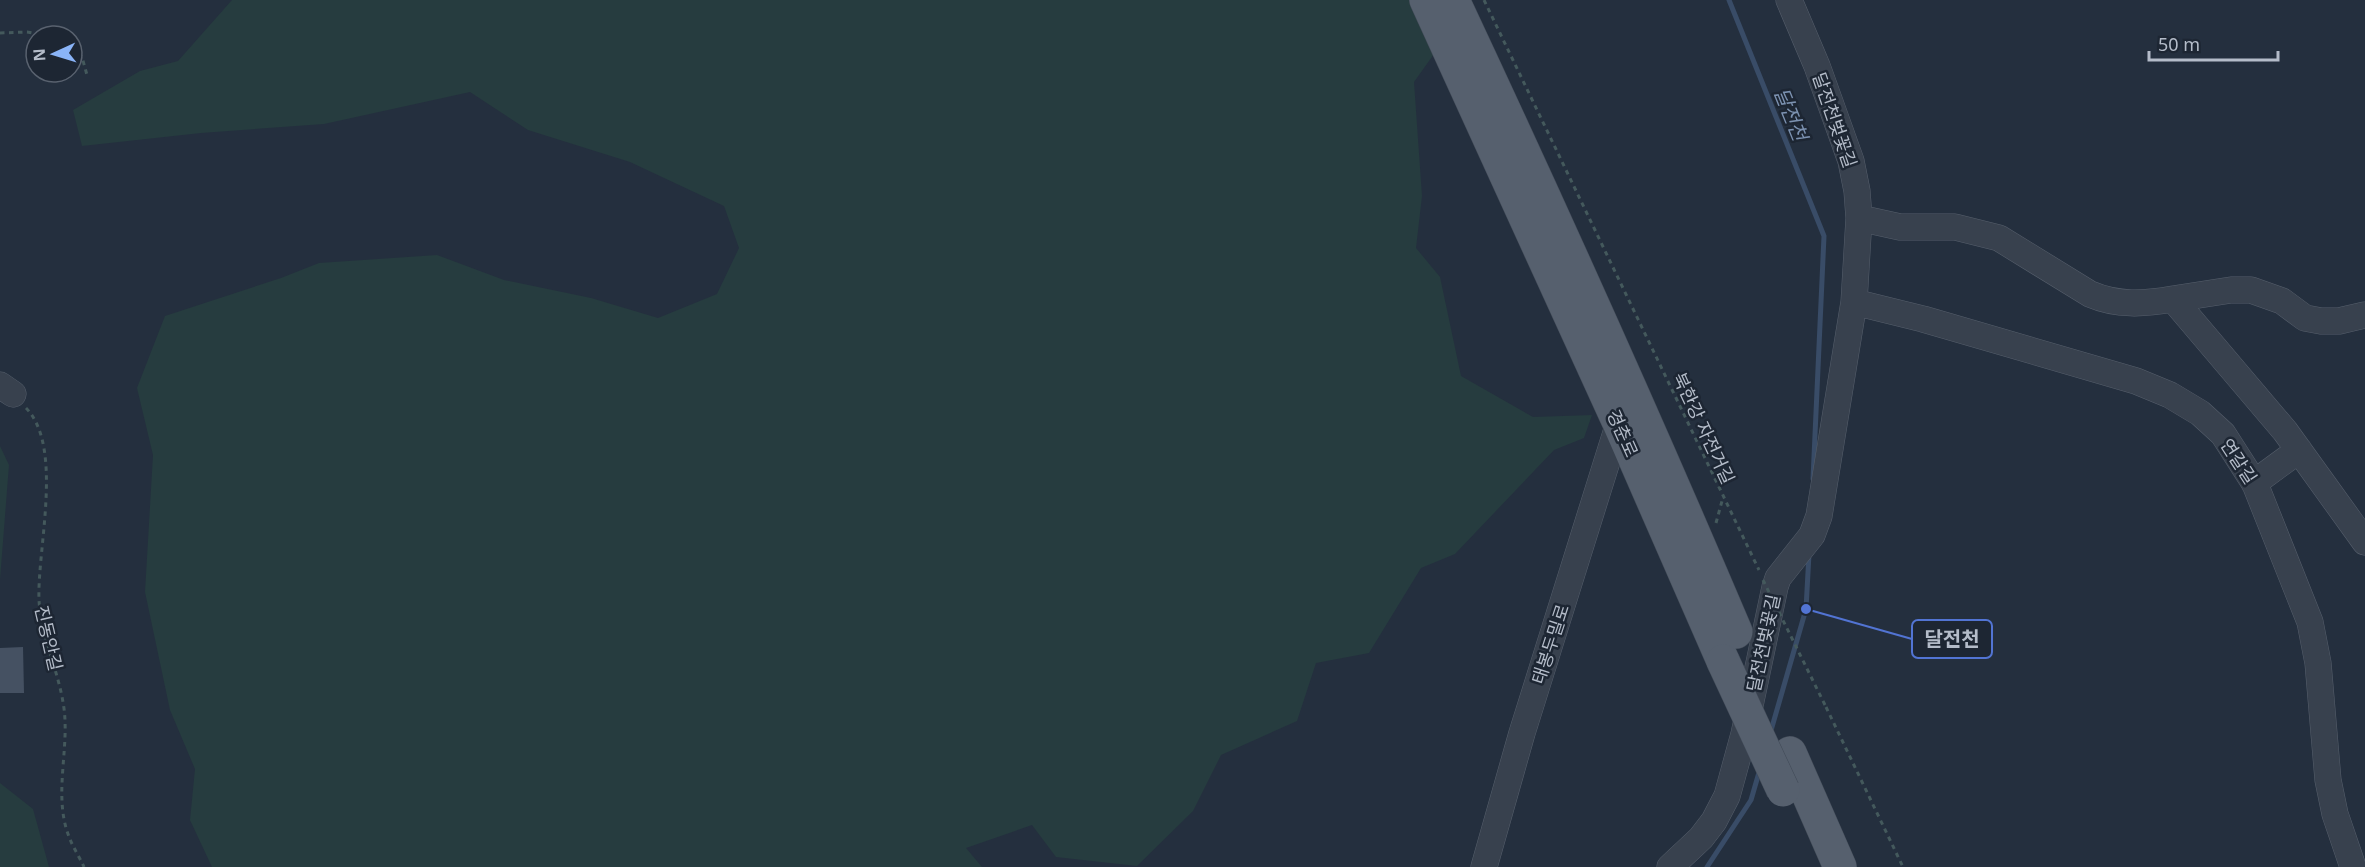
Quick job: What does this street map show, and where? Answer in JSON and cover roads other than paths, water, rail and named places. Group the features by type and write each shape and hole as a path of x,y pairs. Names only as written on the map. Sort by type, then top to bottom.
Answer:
{"main road":[{"name":"경춘로","path":"1426,0 1619,423 1732,653 1790,753 1840,867"},
{"name":"경춘로","path":"1453,0 1508,117 1688,519 1732,653 1783,790 1817,867"}],"street":[{"name":"달전천벚꽃길","path":"1670,867 1701,838 1714,821 1727,796 1744,734 1771,579 1812,535 1819,516 1854,302 1860,218 1851,161 1817,66 1790,0"},
{"path":"1860,218 1900,227 1955,227 1999,238 2090,294 2119,304 2139,304 2230,290 2251,290 2282,301 2299,314 2313,320 2339,321 2365,315"},
{"path":"2173,299 2299,450 2365,542"},
{"name":"연갈길","path":"1854,302 1923,319 2136,381 2170,395 2200,413 2223,434 2254,483 2310,622 2318,663 2328,780 2335,814 2353,867"},
{"name":"태봉두밀로","path":"1484,867 1522,734 1619,423"},
{"path":"2254,483 2299,450"}],"waterway":[{"name":"달전천","path":"1729,0 1824,236 1813,479"},
{"name":"달전천","path":"1770,734 1806,609 1809,554"},
{"name":"달전천","path":"1707,867 1751,800 1760,769"}],"place":[{"name":"달전천","path":"1806,609"}]}
